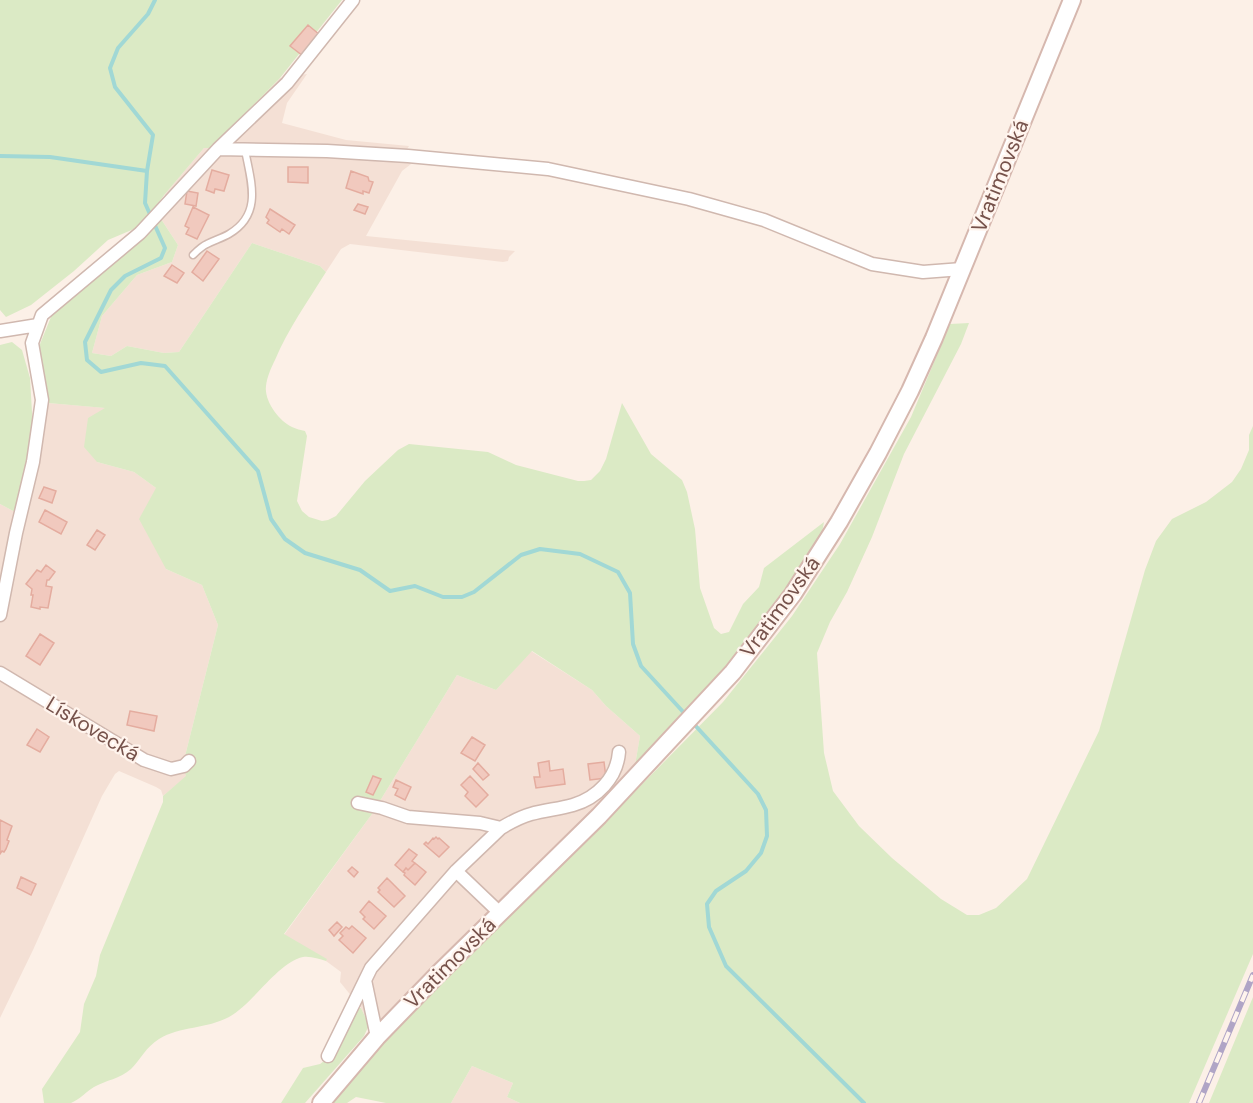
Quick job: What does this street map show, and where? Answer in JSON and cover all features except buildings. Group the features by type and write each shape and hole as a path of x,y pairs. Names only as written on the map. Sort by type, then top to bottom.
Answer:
{"main road":[{"name":"Vratimovská","path":"321,1103 377,1037 599,816 733,672 793,594 839,522 910,391 1072,0"}],"street":[{"path":"0,615 33,462 42,400 32,343 42,315 140,233 218,149 287,83 353,0"},
{"path":"218,149 327,151 548,169 689,199 764,220 872,264 923,272 962,269"},
{"path":"0,331 38,325"},
{"name":"Lískovecká","path":"0,673 144,760 171,769 184,766 189,761"},
{"path":"328,1056 371,968 456,871 501,828 514,820 530,814 574,805 598,792 613,776 620,752"},
{"path":"358,803 382,808 408,818 480,823 501,828"},
{"path":"456,871 500,913"},
{"path":"365,980 377,1037"}],"lane":[{"path":"193,255 206,244 221,239 242,224 251,207 253,193 245,150"}],"shaded area":[{"path":"307,74 287,103 282,123 346,140 409,146 401,159 415,161 402,171 366,236 515,251 508,261 350,244 341,249 326,272 320,266 252,243 179,352 164,353 127,346 111,356 92,353 102,316 137,275 172,262 178,245 161,219 165,194 204,148 212,147 280,78"},
{"path":"48,403 106,408 97,462 134,472 156,488 166,569 202,585 218,625 183,764 187,776 163,796 161,790 156,787 119,771 115,774 102,796 0,1018 0,504 26,516"},
{"path":"531,651 592,690 606,706 640,736 634,771 382,1021 369,1025 361,1008 340,982 341,972 326,959 284,935 372,814 457,675 496,690"},
{"path":"472,1066 513,1083 507,1097 520,1103 451,1103"}],"green space":[{"path":"0,0 342,0 280,78 211,148 204,148 141,226 108,240 31,305 6,317 0,310"},
{"path":"161,219 178,245 172,262 137,275 102,316 92,353 111,356 127,346 164,353 179,352 252,243 320,266 326,272 286,337 266,386 267,398 278,415 292,427 305,431 307,436 297,501 302,511 309,517 322,521 336,516 365,481 398,450 409,444 488,452 516,465 578,481 591,480 600,471 606,459 622,403 651,454 682,480 695,529 700,588 714,628 721,634 729,632 743,604 759,587 764,568 824,522 821,538 775,604 725,667 634,771 640,736 606,706 592,690 532,651 496,690 457,675 372,814 284,934 327,959 326,961 306,957 294,960 229,1017 159,1039 127,1072 94,1087 74,1102 44,1103 42,1089 80,1032 84,1004 96,976 100,955 163,802 163,796 186,776 183,764 218,625 202,585 166,569 139,519 156,488 134,472 97,462 84,447 88,418 105,408 48,403 38,349 53,312"},
{"path":"969,323 961,344 904,454 872,537 817,653 824,753 833,791 859,826 892,858 941,899 967,915 979,915 996,908 1027,879 1099,731 1145,570 1156,541 1172,519 1206,502 1232,482 1241,469 1249,450 1249,435 1253,426 1253,954 1189,1103 520,1103 507,1097 513,1083 472,1066 451,1103 386,1103 356,1097 347,1103 334,1103 333,1101 383,1043 438,985 600,827 723,702 792,616 840,544 911,417 950,324"},
{"path":"12,342 22,350 30,378 33,429 15,512 0,504 0,345"},
{"path":"1253,997 1253,1103 1209,1103"},
{"path":"357,1008 361,1008 369,1025 364,1036 305,1103 281,1103 303,1068 320,1064 327,1059"}],"waterway":[{"path":"155,0 148,14 118,48 110,68 115,87 153,135 145,203 165,248 161,258 125,276 111,290 85,342 87,360 101,372 141,363 165,366 258,471 271,519 285,539 305,553 360,570 390,591 415,586 443,597 462,597 474,592 521,555 540,549 580,554 618,572 630,593 633,644 641,666 686,715"},
{"path":"0,156 50,157 147,171"},
{"path":"693,723 758,794 766,810 767,836 761,853 746,871 716,891 707,904 709,927 726,966 864,1103"}],"railway":[{"path":"1199,1103 1253,975"}]}
